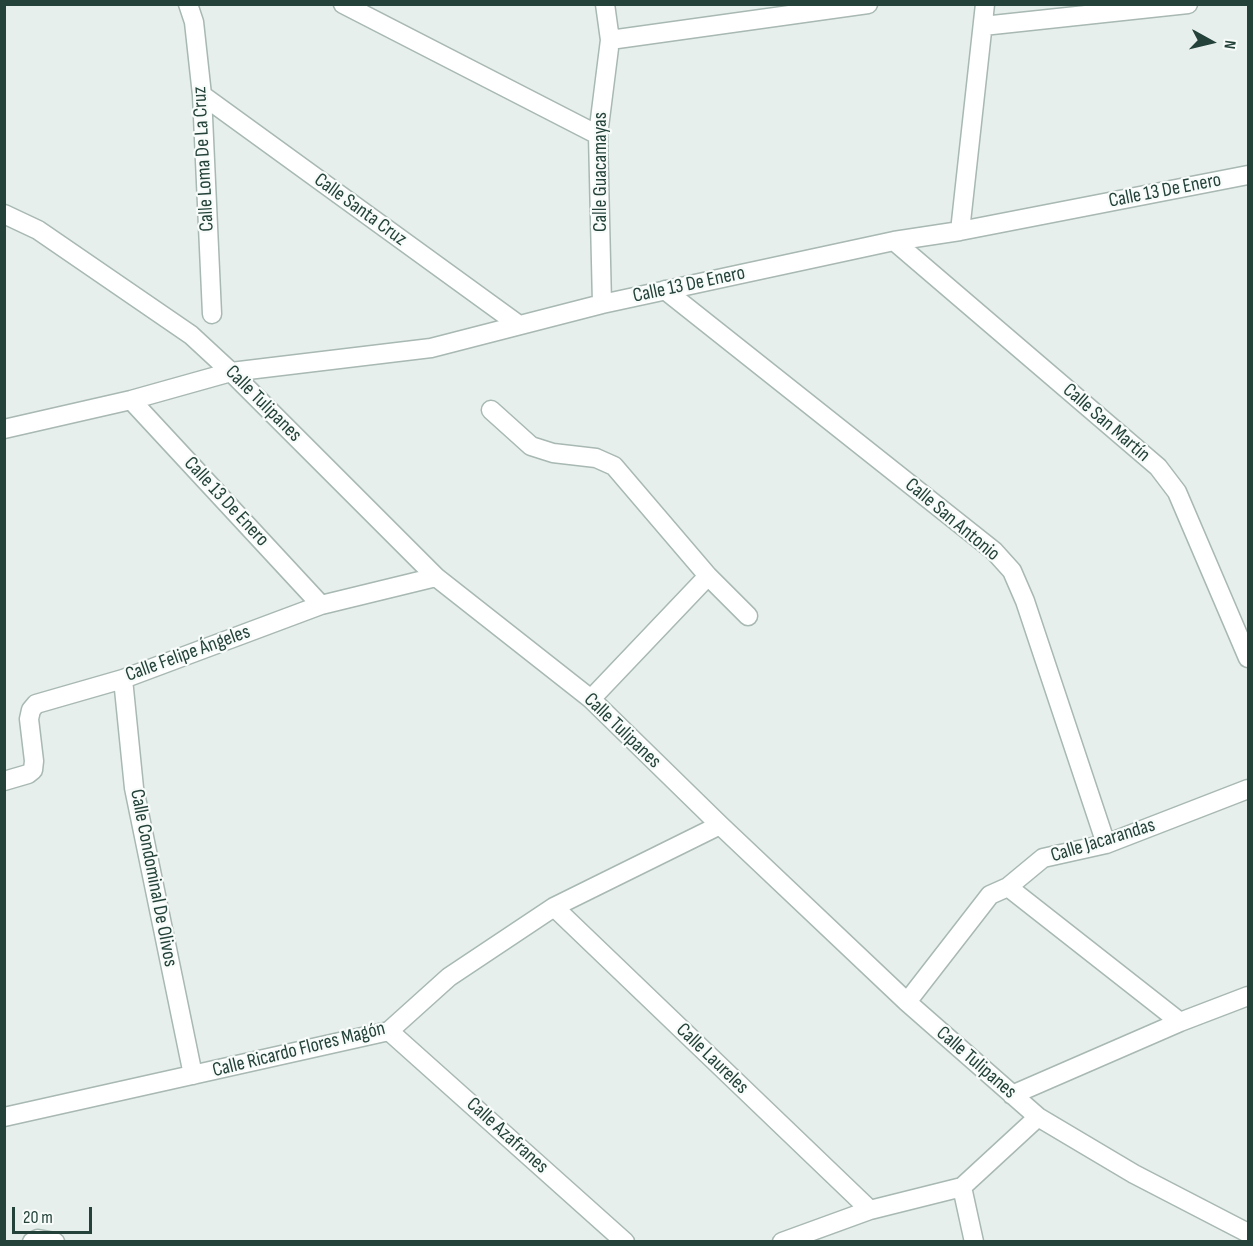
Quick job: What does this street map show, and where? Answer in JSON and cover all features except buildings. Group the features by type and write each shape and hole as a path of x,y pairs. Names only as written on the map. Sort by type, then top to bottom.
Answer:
{"street":[{"name":"Calle Loma De La Cruz","path":"188,4 194,22 202,95 212,314"},
{"path":"343,4 598,135"},
{"name":"Calle Guacamayas","path":"602,304 598,135 610,40 605,4"},
{"path":"610,40 868,4"},
{"path":"960,231 986,4"},
{"path":"983,26 1188,4"},
{"name":"Calle Santa Cruz","path":"202,95 519,325"},
{"name":"Calle 13 De Enero","path":"4,429 131,400 231,372 431,348 602,304 894,241 960,231 1248,175"},
{"name":"Calle Tulipanes","path":"4,214 38,230 191,335 231,372 436,578 591,699 907,1002 1038,1117 1134,1174 1248,1233"},
{"name":"Calle San Martín","path":"894,241 1158,467 1178,492 1248,658"},
{"name":"Calle San Antonio","path":"666,290 994,551 1012,571 1025,601 1106,844"},
{"name":"Calle 13 De Enero","path":"131,400 321,605"},
{"path":"491,410 531,446 553,453 596,458 614,466 708,576 748,616"},
{"path":"591,699 708,576"},
{"name":"Calle Felipe Ángeles","path":"4,781 28,774 33,770 29,719 30,710 36,704 123,679 321,605 436,578"},
{"name":"Calle Condominal De Olivos","path":"123,679 134,788 193,1075"},
{"name":"Calle Jacarandas","path":"907,1002 990,895 1008,887 1043,858 1106,844 1248,789"},
{"name":"Calle Ricardo Flores Magón","path":"4,1117 389,1031 448,977 554,908 720,825"},
{"path":"1008,887 1180,1022"},
{"name":"Calle Laureles","path":"554,908 870,1210"},
{"path":"1012,1095 1180,1022 1248,996"},
{"name":"Calle Azafranes","path":"389,1031 625,1242"},
{"path":"782,1242 870,1210 962,1187 1038,1117"},
{"path":"962,1187 974,1242"},
{"path":"32,1242 38,1239 55,1242"}]}
